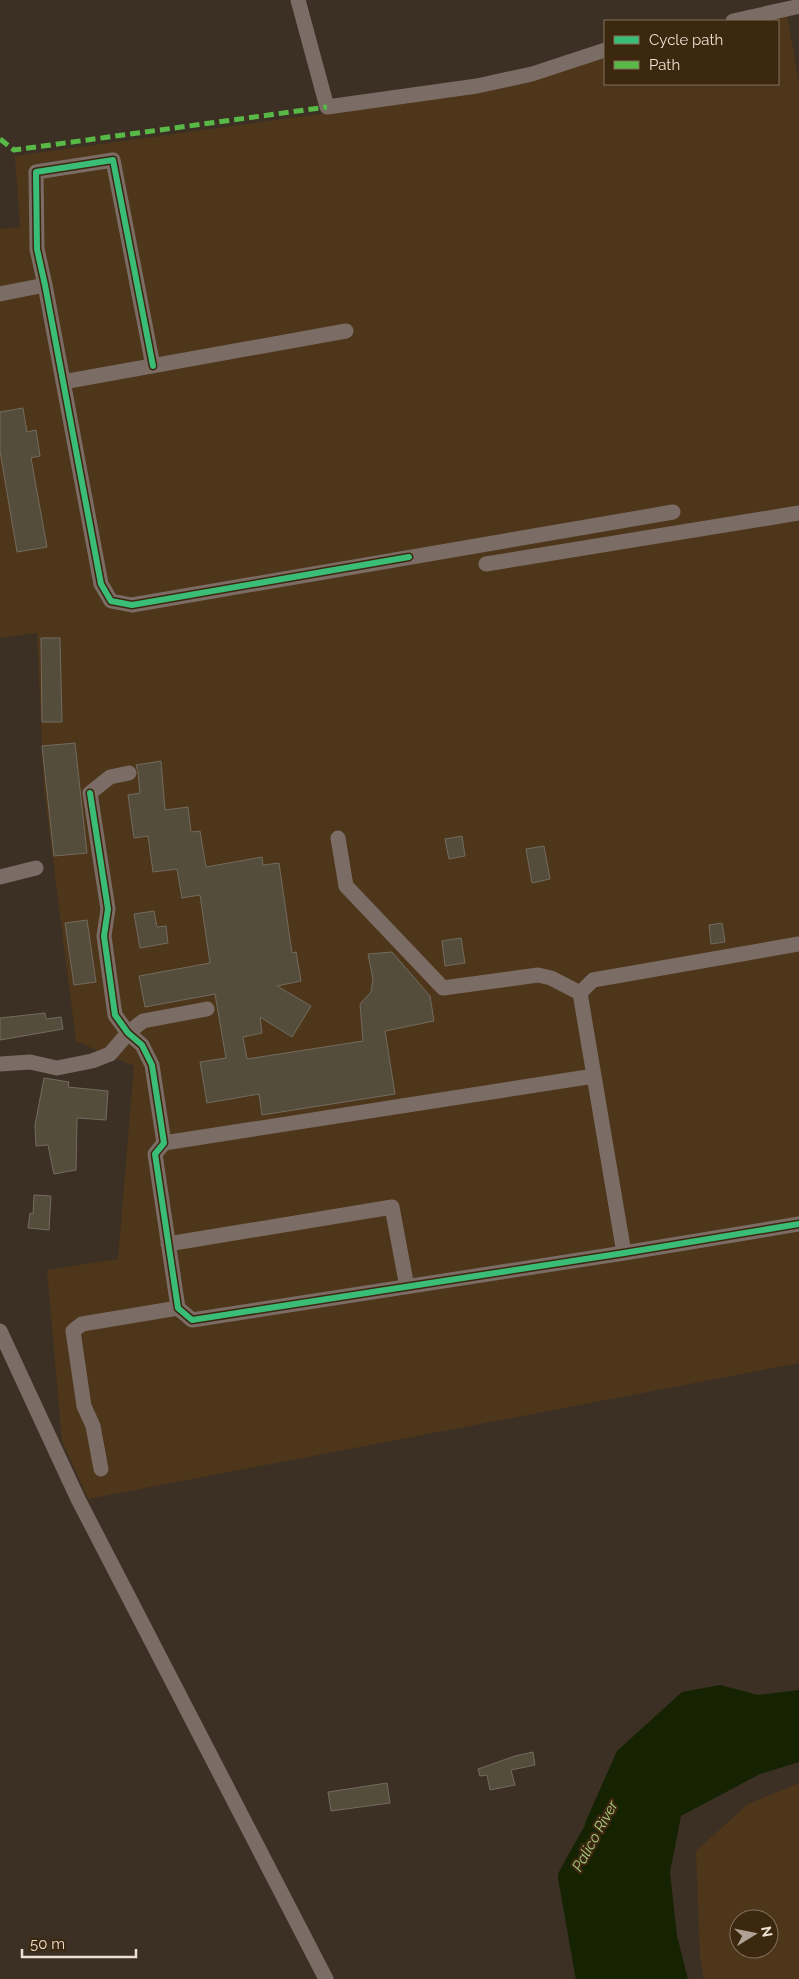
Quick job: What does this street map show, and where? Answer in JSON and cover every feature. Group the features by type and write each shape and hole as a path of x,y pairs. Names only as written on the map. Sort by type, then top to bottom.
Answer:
{"street":[{"path":"298,0 327,107 477,86 532,74 604,50"},
{"path":"738,20 796,7"},
{"path":"153,366 113,160 36,172 36,249 45,285 101,584 111,601 132,605 673,512"},
{"path":"0,294 45,285"},
{"path":"63,382 346,331"},
{"path":"486,564 799,513"},
{"path":"129,773 110,777 90,793 108,910 104,936 115,1015 128,1033 142,1044 152,1065 164,1143"},
{"path":"338,838 346,886 443,988 538,975 552,978 580,993"},
{"path":"0,877 36,868"},
{"path":"580,993 593,980 799,944"},
{"path":"580,993 624,1253"},
{"path":"0,1064 30,1062 57,1068 92,1061 110,1054 128,1033 143,1021 207,1009"},
{"path":"594,1076 164,1143 155,1154 178,1308 192,1320 799,1224"},
{"path":"168,1244 392,1207 407,1287"},
{"path":"101,1469 93,1426 84,1406 73,1331 82,1324 178,1308"},
{"path":"0,1331 78,1499 326,1979"}],"shaded area":[{"path":"787,15 799,83 799,1363 88,1499 62,1441 47,1270 118,1259 134,1066 76,1041 44,789 37,633 0,638 0,229 20,227 15,156 480,92 604,57 604,85 779,85 779,20 765,20"},
{"path":"799,1783 799,1979 704,1979 700,1958 696,1851 748,1804"}],"water":[{"path":"720,1685 758,1695 799,1690 799,1762 760,1774 681,1816 670,1872 677,1936 688,1979 587,1979 579,1933 585,1823 617,1751 682,1692"}],"building":[{"path":"23,408 27,432 36,430 40,456 31,458 47,547 17,552 0,451 0,412"},
{"path":"41,638 60,638 62,722 42,722"},
{"path":"75,743 87,853 54,856 42,746"},
{"path":"161,761 165,810 188,807 191,832 200,831 206,867 262,857 263,865 279,863 292,953 296,952 301,981 277,986 311,1006 292,1037 260,1017 262,1033 243,1037 247,1059 363,1041 360,1004 371,992 373,979 368,954 392,952 430,996 434,1021 385,1031 395,1094 262,1115 259,1094 207,1103 200,1062 226,1058 215,994 145,1007 139,976 210,963 200,895 182,898 177,869 153,872 148,836 134,838 128,795 140,793 136,765"},
{"path":"462,836 465,856 449,859 445,839"},
{"path":"544,846 550,879 532,883 526,849"},
{"path":"154,911 157,927 166,926 168,943 140,948 134,914"},
{"path":"87,920 96,982 74,985 65,923"},
{"path":"722,923 725,942 711,944 709,925"},
{"path":"461,938 465,963 445,966 442,941"},
{"path":"45,1013 46,1019 61,1017 63,1029 0,1040 0,1018"},
{"path":"44,1078 69,1082 68,1087 108,1091 106,1120 77,1118 76,1170 54,1174 48,1145 36,1146 35,1125"},
{"path":"34,1195 51,1196 49,1230 28,1228 30,1213 33,1214"},
{"path":"533,1752 535,1765 511,1770 515,1785 490,1790 487,1775 480,1776 478,1769"},
{"path":"387,1783 390,1803 331,1811 328,1792"}],"waterway":[{"name":"Palico River","path":"590,1979 572,1877 601,1825"}],"marked path":[{"path":"0,139 14,150 327,107"}],"cycle path":[{"path":"153,366 113,160 36,172 37,249 101,584 111,601 132,605 409,557"},
{"path":"90,793 108,909 104,936 115,1015 128,1033 142,1045 152,1065 164,1143 155,1154 178,1308 192,1320 799,1224"}]}
